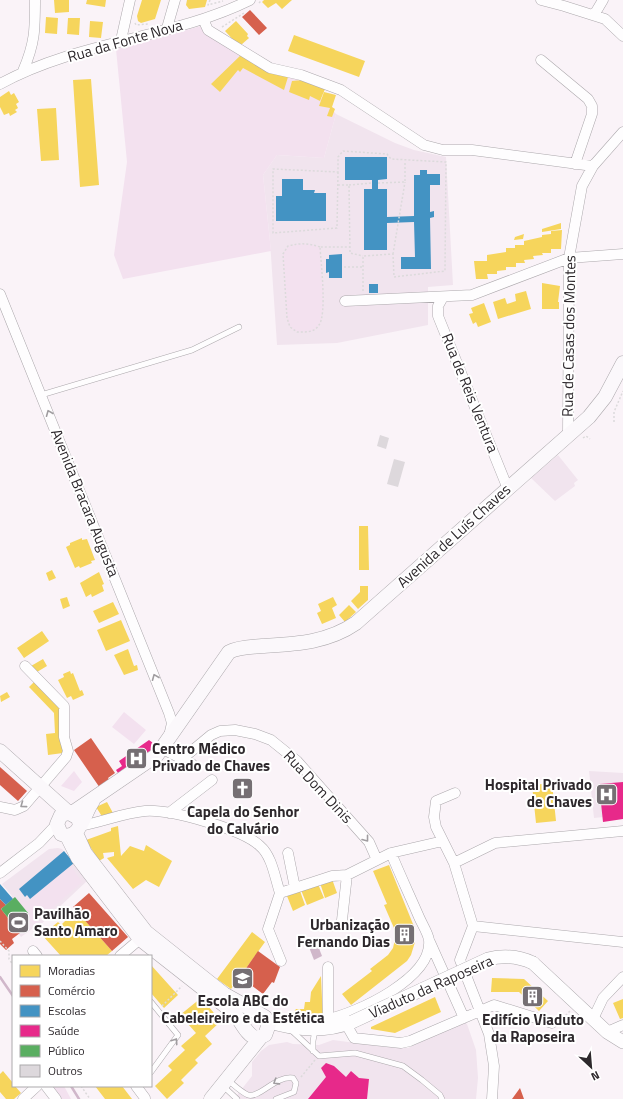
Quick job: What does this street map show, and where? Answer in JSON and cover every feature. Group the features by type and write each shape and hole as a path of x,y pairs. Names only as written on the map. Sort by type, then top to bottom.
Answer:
{"main road":[{"name":"Avenida de Luís Chaves","path":"69,825 94,800 150,761 166,744 227,655 235,650 248,648 312,642 340,633 364,616 589,417 605,397 623,363"},
{"path":"0,751 42,790 52,807 69,825 86,853 146,932 263,1026"},
{"path":"69,825 78,858 140,939 233,1012 252,1037 263,1026"},
{"path":"242,1060 246,1047 247,1020 263,1026"},
{"path":"211,1099 242,1060 263,1026"}],"street":[{"path":"23,71 32,52 35,37 35,0"},
{"path":"121,40 130,0"},
{"path":"168,24 175,0"},
{"path":"541,0 594,15 605,20 623,36"},
{"path":"594,15 603,0"},
{"name":"Rua da Fonte Nova","path":"0,84 23,71 168,24 203,19 254,2"},
{"path":"203,19 208,30 270,68 301,75 341,90 424,145 443,150 472,150 593,166"},
{"path":"541,60 588,99 592,106 592,114 575,164"},
{"name":"Rua de Casas dos Montes","path":"568,435 568,258 582,186 593,166 623,132"},
{"path":"345,301 443,297 481,293 568,258 623,254"},
{"name":"Avenida Bracara Augusta","path":"0,294 169,713 172,726 166,744"},
{"name":"Rua de Reis Ventura","path":"443,297 438,306 438,316 508,489"},
{"path":"0,807 12,810 21,808 42,790 66,757 68,751 64,737 64,706 25,666"},
{"path":"169,713 179,716 191,709"},
{"name":"Rua Dom Dinis","path":"182,759 211,735 220,730 235,730 255,734 271,740 284,749 302,767 369,842 377,860"},
{"path":"166,744 182,759 192,764"},
{"path":"169,812 212,780"},
{"path":"455,793 436,801 434,817 436,827 454,863 473,926 460,960 489,1034 493,1060 492,1099"},
{"path":"0,870 69,825 140,812 169,812 194,819 250,838 261,846 268,858 280,893 268,929 281,961"},
{"path":"454,863 495,843 623,831"},
{"path":"280,893 332,876 347,875 391,853 443,841"},
{"path":"288,853 296,888"},
{"path":"391,853 464,1018"},
{"path":"342,920 347,875"},
{"path":"473,926 623,942"},
{"path":"121,955 140,939"},
{"path":"263,1026 318,1026 348,1014 402,985 414,975 424,962 429,940"},
{"name":"Viaduto da Raposeira","path":"318,1026 349,1023 488,959 500,956 512,956 533,964 587,1010"},
{"path":"318,1026 328,967"},
{"path":"623,976 603,998 587,1010 607,1032 623,1042"},
{"path":"349,1023 354,1038 401,1043 410,1041 494,1005 552,1023"},
{"path":"607,1032 623,1025"},
{"path":"22,1099 36,1087"},
{"path":"47,1087 56,1099"},
{"path":"137,1087 145,1098"}],"lane":[{"path":"41,394 192,350 239,327"},
{"path":"152,1003 178,1035 152,1071"},
{"path":"305,1043 318,1026"},
{"path":"314,1050 313,1041 318,1026"},
{"path":"288,1027 319,1056 355,1053 403,1066 440,1095 442,1099"},
{"path":"224,1082 248,1096 254,1096 282,1078 293,1078 296,1084 294,1092 276,1099"},
{"path":"224,1082 237,1099"}],"path":[{"path":"210,0 208,5 226,0"},
{"path":"254,2 262,0"},
{"path":"211,32 248,10"},
{"path":"134,22 136,25 168,24"},
{"path":"338,172 273,169 273,233 337,228 338,186 338,172 338,157 343,151 388,154 392,159 446,162 446,271 394,277 393,254 405,182 404,160"},
{"path":"378,183 405,182"},
{"path":"338,186 372,184"},
{"path":"349,185 350,253 363,256 393,254"},
{"path":"320,247 323,314 319,325 309,332 297,332 290,327 287,318 283,254 288,246 300,244 310,244 320,247 350,247"},
{"path":"363,256 363,301"},
{"path":"344,267 362,267"},
{"path":"614,422 614,412 623,391"},
{"path":"0,941 9,951 9,959 12,964"},
{"path":"158,1010 175,994"},
{"path":"552,1023 587,1010"},
{"path":"296,1084 319,1056"},
{"path":"83,1087 90,1099"}],"shaded area":[{"path":"201,26 232,49 301,75 336,114 324,158 277,155 263,175 271,251 123,279 114,255 127,162 116,49"},
{"path":"336,114 395,143 414,150 446,157 453,285 428,287 428,325 337,343 277,345 270,241 263,175 277,155 324,158"},
{"path":"310,244 320,247 322,276 323,310 321,319 317,328 306,332 297,332 290,327 287,318 283,254 288,246"},
{"path":"558,455 578,480 574,483 575,486 555,501 531,478"},
{"path":"124,712 146,730 134,744 112,727"},
{"path":"74,771 82,782 74,791 61,786"},
{"name":"Hospital Privado de Chaves","path":"589,771 623,773 623,815 594,818"},
{"path":"49,849 62,849 70,858 87,881 38,927 36,926 21,937 1,909 12,896 2,884"},
{"path":"70,865 82,882 34,924 14,903 19,898 28,901"},
{"path":"315,938 322,956 314,960 307,942"},
{"path":"464,1022 467,1024 476,1050 478,1078 476,1099 234,1099 252,1076 252,1062 261,1051 269,1045 287,1042 293,1044 319,1045 333,1040 386,1047 408,1048"},
{"path":"50,1087 65,1087 71,1099 60,1099"}],"building: Moradias":[{"path":"54,0 69,0 69,12 55,13"},
{"path":"87,0 106,0 105,7 86,4"},
{"path":"142,0 161,0 155,19 141,23 138,21 137,16"},
{"path":"187,0 207,0 205,7 189,9 186,5"},
{"path":"264,0 292,0 282,9 276,3 268,8 262,2"},
{"path":"46,17 58,18 57,34 45,33"},
{"path":"68,18 80,18 79,35 67,34"},
{"path":"90,21 103,22 101,38 89,37"},
{"path":"236,21 248,34 247,36 249,38 241,45 238,45 225,31"},
{"path":"294,35 365,61 359,77 288,51"},
{"path":"242,54 269,72 288,77 284,90 243,68 240,72 238,70 220,92 211,84"},
{"path":"91,79 99,185 80,187 73,80"},
{"path":"303,80 325,89 320,101 310,96 309,100 289,92 292,81"},
{"path":"9,91 11,95 14,93 19,102 16,104 18,108 15,110 17,112 10,116 9,113 4,115 0,107 0,97"},
{"path":"324,92 336,95 332,107 335,109 332,117 327,116 330,108 319,106"},
{"path":"56,108 59,160 41,161 37,109"},
{"path":"561,223 561,229 542,232 542,229"},
{"path":"562,230 561,249 551,249 551,253 542,253 543,255 533,256 534,259 524,260 525,263 516,263 516,267 506,267 506,270 497,271 497,274 487,274 488,279 476,279 474,261 487,261 487,255 506,252 506,248 515,248 515,245 524,245 524,241 542,237 542,235 551,234 551,231"},
{"path":"524,234 523,239 514,240 515,237"},
{"path":"542,283 560,286 558,302 559,309 542,309"},
{"path":"526,291 531,309 498,319 493,302 505,298 507,304 516,301 515,294"},
{"path":"484,303 491,322 478,327 476,322 473,324 469,314 473,313 471,308"},
{"path":"359,526 368,526 369,570 359,570"},
{"path":"82,538 82,540 87,539 95,560 91,561 92,563 80,568 79,566 75,568 66,547 70,545 70,543"},
{"path":"52,570 56,578 49,581 46,573"},
{"path":"99,572 104,584 102,585 104,591 92,597 91,594 86,597 80,583"},
{"path":"360,586 368,586 368,600 358,609 351,601 360,592"},
{"path":"67,597 70,606 63,609 60,599"},
{"path":"333,597 337,605 332,608 336,618 322,624 317,613 321,611 318,604"},
{"path":"113,602 119,614 99,623 93,611"},
{"path":"349,605 356,612 345,622 339,615"},
{"path":"121,620 130,641 106,651 97,630"},
{"path":"42,631 49,641 24,658 17,648"},
{"path":"128,649 134,666 137,665 138,670 124,675 114,655"},
{"path":"43,659 47,666 37,672 31,666"},
{"path":"70,671 71,674 73,673 80,691 82,690 84,695 73,700 71,696 67,698 58,680 64,677 63,674"},
{"path":"34,682 61,706 63,753 48,755 46,734 55,733 54,713 29,687"},
{"path":"7,692 10,697 1,702 0,696"},
{"path":"552,783 556,821 536,823 532,785"},
{"path":"107,802 113,813 103,818 96,807"},
{"path":"118,826 121,856 130,846 144,851 146,845 172,861 159,887 146,880 133,889 107,858 114,856 114,852 103,853 104,858 99,861 86,840 111,831 111,828"},
{"name":"Urbanização Fernando Dias","path":"389,865 415,929 415,942 411,955 407,961 351,1005 342,994 372,971 370,969 388,955 393,948 395,939 394,928 384,905 387,904 373,871"},
{"path":"332,879 337,893 325,898 320,883"},
{"path":"318,884 324,898 307,905 301,890"},
{"path":"300,891 305,905 293,911 287,896"},
{"path":"76,910 112,951 107,955 60,955 42,935 58,922 61,925"},
{"path":"252,932 265,942 231,989 217,979"},
{"path":"152,966 178,995 164,1008 152,994"},
{"path":"321,976 323,1021 288,1020 296,1009 304,1009 305,1002 310,1002 311,992"},
{"name":"Edifício Viaduto da Raposeira","path":"492,978 524,979 548,1001 539,1011 519,992 491,992"},
{"path":"435,997 441,1012 395,1033 371,1029 371,1027"},
{"path":"201,998 221,1021 205,1036 212,1044 195,1060 198,1063 181,1080 184,1083 167,1099 155,1086 172,1070 168,1066 185,1050 181,1046 196,1033 180,1015"},
{"path":"623,999 623,1018 620,1019 613,1003"},
{"path":"3,1071 12,1082 12,1087 16,1087 21,1093 14,1099 6,1099 0,1092 0,1074"},
{"path":"96,1087 123,1087 132,1099 105,1099"}],"building: Comércio":[{"path":"250,10 267,28 259,35 242,17"},
{"path":"91,738 115,773 108,778 110,781 100,788 74,750"},
{"path":"0,767 27,791 18,801 0,785"},
{"path":"89,893 128,937 112,951 73,907"},
{"path":"0,899 6,905 1,909 20,933 12,939 14,943 6,950 0,944"},
{"path":"258,951 280,967 274,983 272,982 263,994 240,977"},
{"path":"520,1088 524,1099 512,1099"}],"building: Escolas":[{"path":"345,157 387,157 387,179 378,180 378,189 387,189 387,217 414,216 414,175 420,175 420,170 427,170 427,174 440,174 440,185 430,185 430,212 434,211 434,217 430,218 431,269 401,269 401,257 415,257 414,222 387,223 387,250 364,250 364,189 372,189 372,180 345,180"},
{"path":"282,179 303,179 303,190 315,190 314,193 326,193 326,221 276,221 276,196 282,196"},
{"path":"342,254 342,278 329,278 329,272 326,273 326,259 329,259 329,255"},
{"path":"369,284 378,284 378,293 369,293"},
{"path":"64,851 74,863 30,899 27,895 25,897 19,889"},
{"path":"0,884 13,899 6,905 0,899"}],"building: Saúde":[{"path":"149,740 157,746 118,773 116,770 122,766 119,761"},
{"path":"623,782 623,819 603,822 599,784"},
{"path":"326,1063 334,1066 346,1077 351,1071 359,1078 369,1079 367,1099 308,1099 326,1077 321,1068"}],"building: Público":[{"name":"Capela do Senhor do Calvário","path":"243,784 248,788 242,794 237,790"},
{"name":"Pavilhão Santo Amaro","path":"15,897 28,913 20,933 1,909"}],"building: Outros":[{"path":"380,435 389,438 386,449 377,446"},
{"path":"394,459 405,462 398,487 387,484"}],"waterway":[{"path":"0,977 12,995"},
{"path":"72,1087 79,1099"}],"place":[{"name":"Centro Médico Privado de Chaves","path":"136,758"},
{"name":"Capela do Senhor do Calvário","path":"243,789"},
{"name":"Hospital Privado de Chaves","path":"607,794"},
{"name":"Pavilhão Santo Amaro","path":"18,923"},
{"name":"Urbanização Fernando Dias","path":"405,934"},
{"name":"Escola ABC do Cabeleireiro e da Estética","path":"243,978"},
{"name":"Edifício Viaduto da Raposeira","path":"533,997"}]}
